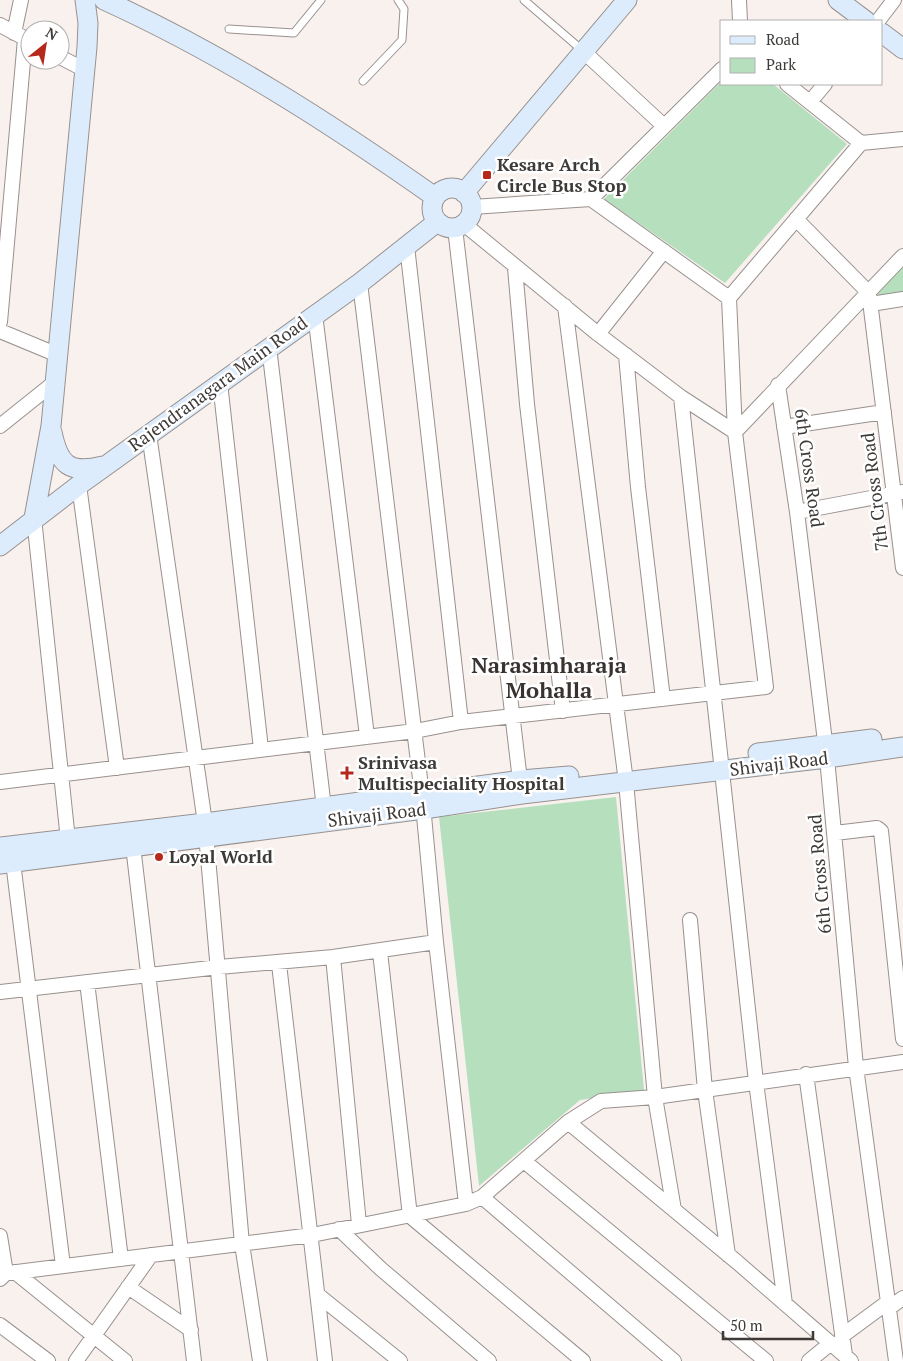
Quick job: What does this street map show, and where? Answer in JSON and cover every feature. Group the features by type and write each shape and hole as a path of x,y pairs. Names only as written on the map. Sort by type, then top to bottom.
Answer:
{"street":[{"path":"21,0 22,20"},
{"path":"68,840 59,774 34,518 51,426 58,355 88,23 85,0"},
{"path":"104,0 140,16 261,82 435,197"},
{"path":"521,787 464,213 458,189 445,189 435,197 431,210 437,222 448,229 464,213 584,51 627,0"},
{"path":"739,0 740,20"},
{"path":"838,0 865,20"},
{"path":"879,20 894,0"},
{"path":"0,26 20,36"},
{"path":"883,34 903,49"},
{"path":"584,51 664,126"},
{"path":"70,62 84,70"},
{"path":"0,322 20,70"},
{"path":"464,213 591,199 720,71"},
{"path":"788,85 860,143"},
{"path":"810,102 824,85"},
{"path":"0,782 415,731 461,722 766,687 735,432 729,298 860,143 903,138"},
{"path":"591,199 729,298"},
{"path":"464,213 515,268 682,397 735,432"},
{"path":"796,219 870,299 903,299"},
{"name":"Rajendranagara Main Road","path":"0,546 34,518 106,465 360,282 437,222"},
{"path":"407,246 461,722"},
{"path":"598,334 664,251"},
{"path":"735,432 778,385 870,299 903,256"},
{"path":"515,268 527,404 563,711"},
{"path":"360,282 415,731 436,942 466,1204"},
{"name":"7th Cross Road","path":"870,299 884,412 899,492 903,568"},
{"path":"565,306 626,776 654,1097 674,1210"},
{"path":"315,314 367,736"},
{"path":"0,331 58,355"},
{"path":"269,347 324,808"},
{"path":"626,355 638,487 663,699"},
{"path":"0,426 55,382"},
{"path":"220,383 261,749"},
{"name":"6th Cross Road","path":"778,385 797,512 826,751 856,1066 896,1361"},
{"path":"682,397 756,1082 785,1304"},
{"path":"784,426 884,412"},
{"path":"51,426 56,450 64,462 75,470 87,470 106,465"},
{"path":"149,434 206,830 242,1244 260,1361"},
{"path":"80,485 117,768"},
{"path":"797,512 899,492"},
{"path":"826,751 903,734"},
{"name":"Shivaji Road","path":"7,863 133,846 206,830 423,802 521,787 826,751 903,747"},
{"path":"0,847 206,830 324,808 423,802"},
{"path":"834,832 877,828 881,831 903,1039"},
{"path":"133,846 194,1361"},
{"path":"7,863 28,989 63,1266"},
{"path":"690,920 705,1090 728,1255"},
{"path":"0,992 219,967 279,964 380,952 436,942"},
{"path":"380,952 410,1216 584,1361"},
{"path":"333,957 359,1224"},
{"path":"279,964 325,1361"},
{"path":"87,982 121,1259"},
{"path":"5,1275 63,1266 312,1236 359,1224 410,1216 466,1204 482,1198 568,1122 601,1101 654,1097 856,1066 903,1062"},
{"path":"806,1074 837,1340"},
{"path":"568,1122 785,1304 837,1340 848,1358"},
{"path":"524,1161 766,1361"},
{"path":"482,1198 674,1361"},
{"path":"339,1230 381,1269 489,1361"},
{"path":"0,1236 5,1275 94,1336 125,1361"},
{"path":"76,1361 151,1255"},
{"path":"128,1287 190,1330"},
{"path":"318,1295 400,1361"},
{"path":"809,1361 889,1305 903,1298"},
{"path":"0,1325 48,1361"}],"lane":[{"path":"229,29 294,33 320,0"},
{"path":"363,81 402,40 404,9 398,0"},
{"path":"524,0 584,51"}],"green space":[{"path":"720,83 720,85 774,85 847,144 725,283 604,199"},
{"path":"903,265 903,294 874,298"},
{"path":"616,797 644,1090 580,1100 479,1186 439,817"}],"place":[{"name":"Kesare Arch Circle Bus Stop","path":"487,175"},
{"name":"Srinivasa Multispeciality Hospital","path":"347,773"},
{"name":"Loyal World","path":"159,857"}],"district":[{"name":"Narasimharaja Mohalla","path":"549,678"}]}
